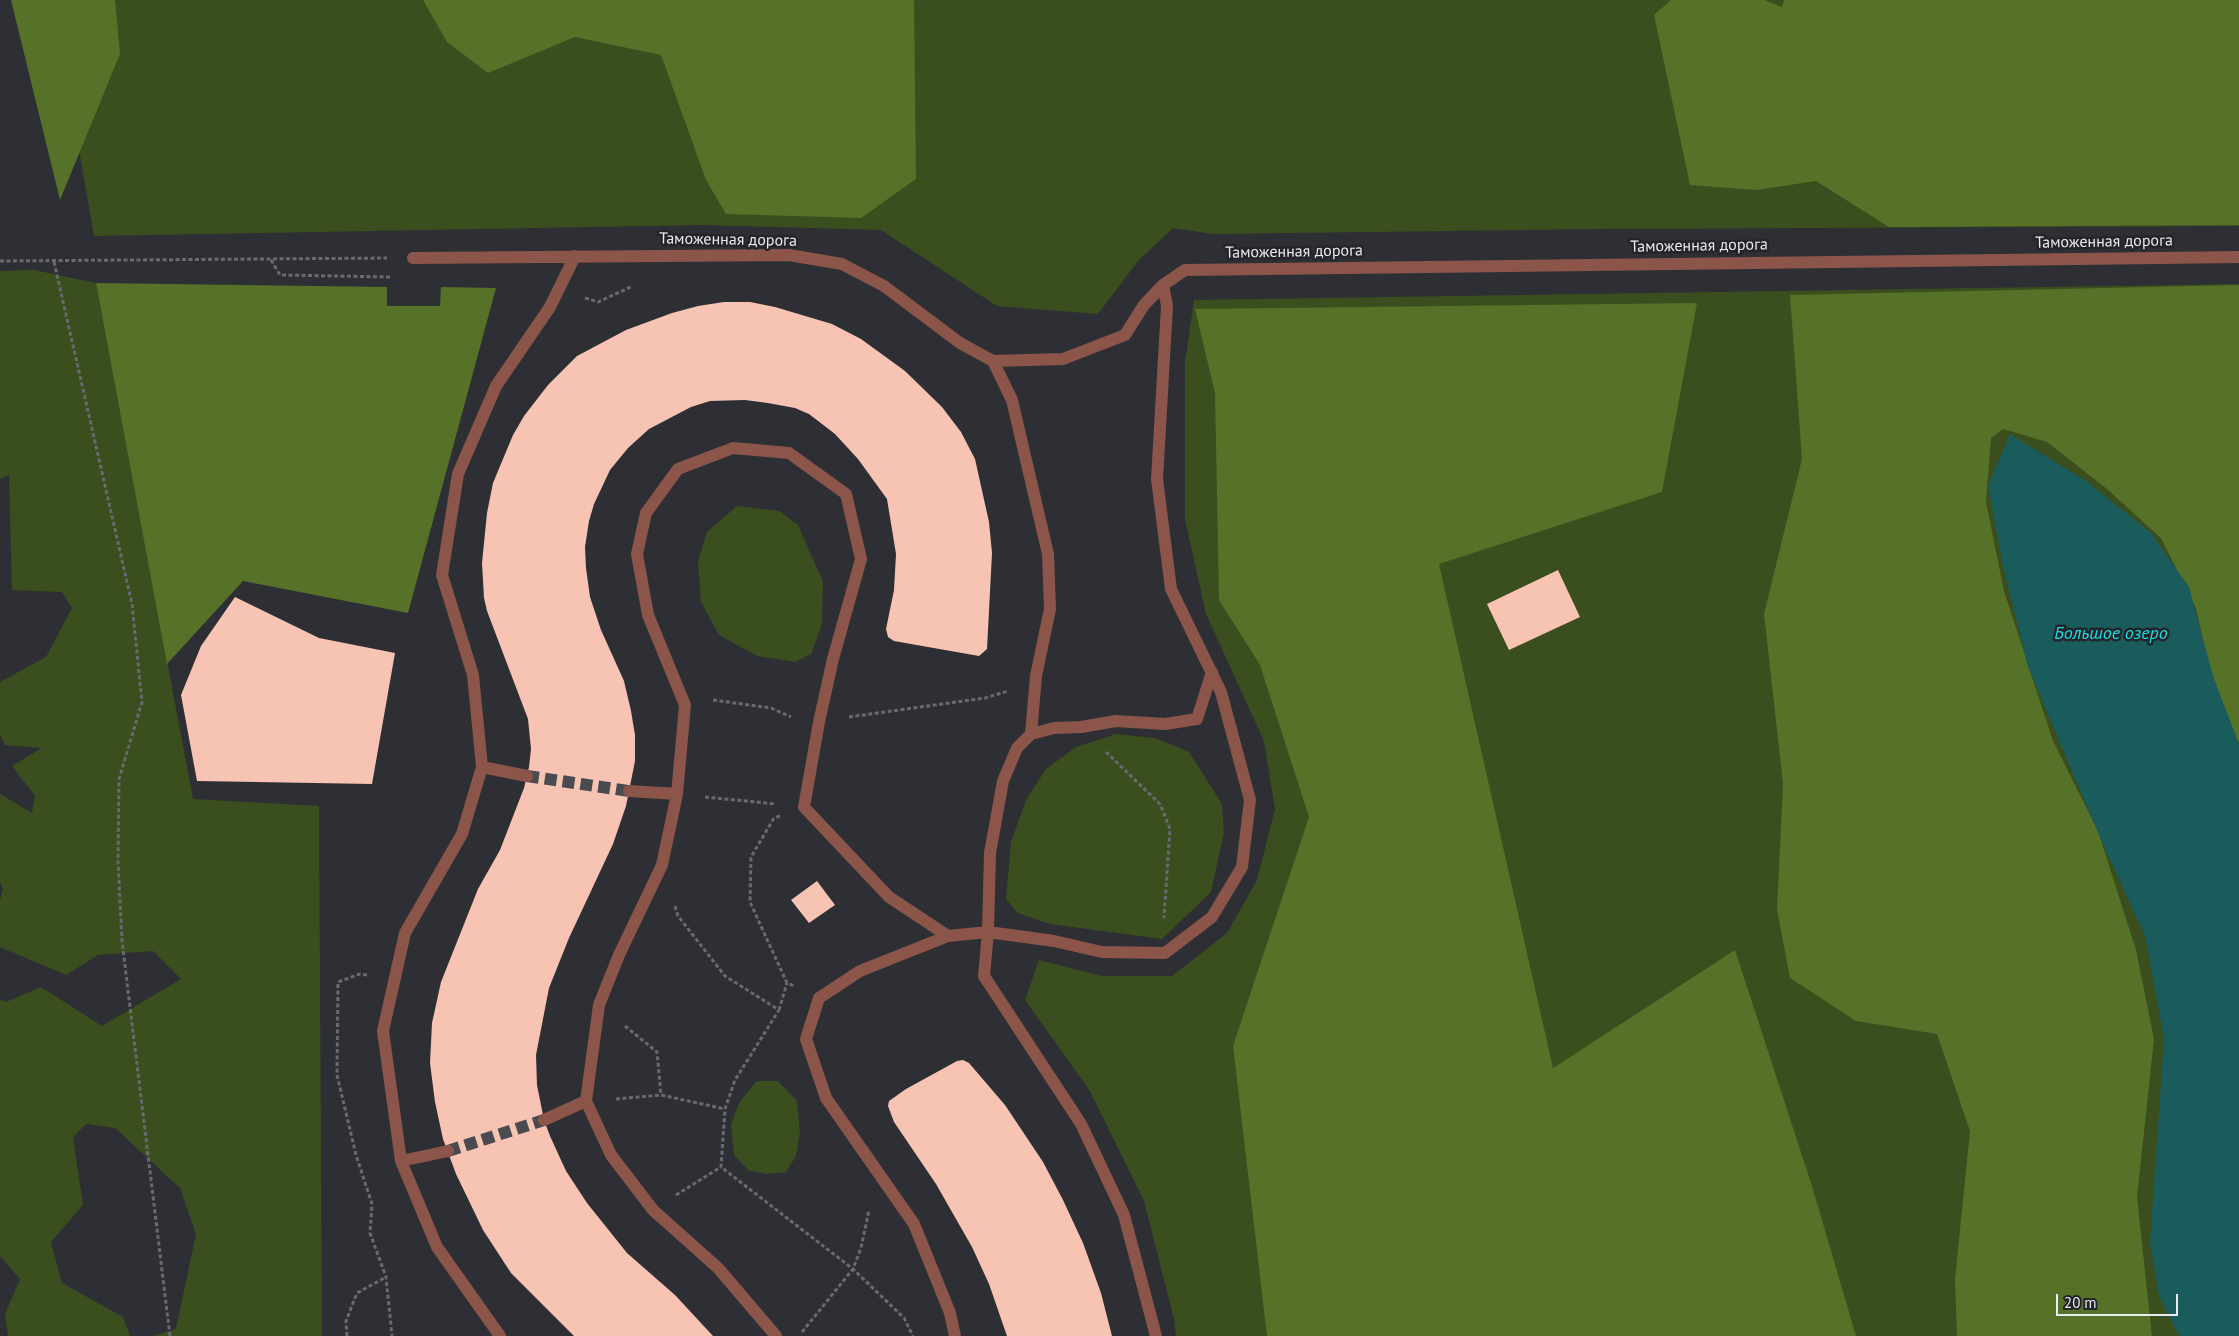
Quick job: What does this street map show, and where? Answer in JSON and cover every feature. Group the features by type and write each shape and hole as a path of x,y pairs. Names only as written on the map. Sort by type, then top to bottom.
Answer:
{"street":[{"name":"Таможенная дорога","path":"413,258 789,255 842,264 884,286 960,343 993,361 1062,359 1125,336 1144,305 1163,285 1185,270 2239,257"},
{"path":"500,1336 437,1248 401,1161 383,1031 405,933 462,834 482,767 473,675 442,575 458,474 496,386 550,307 575,256"},
{"path":"956,1336 950,1313 914,1224 826,1098 806,1039 819,998 860,971 948,936 988,932 1054,941 1102,952 1165,953 1212,917 1242,867 1250,800 1220,692 1171,589 1157,479 1167,306 1163,285"},
{"path":"993,361 1012,400 1048,554 1050,609 1036,676 1031,734"},
{"path":"776,1336 718,1268 653,1210 611,1155 586,1101 599,1005 619,955 662,865 677,794 685,706 648,616 637,554 646,513 678,469 733,448 789,453 846,494 861,559 819,722 804,807 889,897 948,936"},
{"path":"1156,1336 1124,1215 1086,1134 984,976 988,932 990,853 1003,781 1017,748 1031,734 1054,728 1081,727 1116,721 1165,724 1197,719 1212,672"},
{"path":"482,767 527,776"},
{"path":"630,791 677,794"},
{"path":"544,1120 586,1101"},
{"path":"401,1161 448,1151"}],"path":[{"path":"0,261 413,258"},
{"path":"54,262 132,604 142,702 119,779 118,862 122,941 170,1336"},
{"path":"685,706 717,700 771,708 797,720 819,722 985,698 1018,688 1036,676"},
{"path":"1081,727 1160,804 1170,828 1164,906 1165,953"},
{"path":"677,794 804,807"},
{"path":"804,807 774,818 750,857 750,902 787,983 819,998"},
{"path":"662,865 678,916 725,976 779,1010"},
{"path":"392,1336 386,1277 370,1233 372,1204 356,1154 336,1075 338,982 360,974 395,980"},
{"path":"721,1167 725,1109 735,1080 779,1010 787,983"},
{"path":"599,1005 656,1052 661,1095"},
{"path":"586,1101 661,1095 725,1109"},
{"path":"653,1210 721,1167"},
{"path":"721,1167 853,1269 904,1318 913,1336"},
{"path":"799,1336 853,1269 861,1248 876,1171"},
{"path":"347,1336 346,1321 358,1293 386,1277"}],"green space":[{"path":"11,0 115,0 120,54 60,200"},
{"path":"53,0 2239,0 2239,226 1602,229 1213,234 1173,228 1138,261 1098,314 997,306 881,230 702,225 94,236"},
{"path":"423,0 914,0 916,179 861,218 726,214 706,180 661,55 575,37 488,73 447,42"},
{"path":"1671,0 1764,0 1782,7 1784,0 2239,0 2239,225 1889,227 1816,181 1756,190 1690,185 1654,15"},
{"path":"34,270 96,283 193,799 319,806 322,1336 153,1336 176,1329 196,1234 180,1188 115,1128 86,1124 73,1137 83,1205 51,1242 62,1283 123,1317 130,1336 8,1336 5,1314 20,1279 0,1256 0,1000 6,1002 41,987 102,1026 181,979 153,951 98,955 66,975 0,947 0,900 3,889 0,882 0,794 32,813 35,796 12,766 42,748 5,745 0,734 0,682 46,657 72,608 62,592 12,590 9,475 0,479 0,271"},
{"path":"96,283 387,287 387,306 440,306 441,287 496,288 408,613 243,581 167,664"},
{"path":"2239,284 2239,1336 1176,1336 1174,1319 1144,1201 1090,1091 1025,1000 1039,960 1102,976 1172,976 1227,933 1257,880 1275,809 1264,741 1206,614 1185,519 1185,362 1194,300"},
{"path":"2239,285 2239,743 2216,700 2196,608 2161,538 2107,489 2047,442 2003,429 1991,438 1986,502 2004,591 2053,741 2098,831 2136,950 2154,1039 2137,1197 2152,1336 1957,1336 1955,1279 1970,1131 1937,1034 1856,1021 1790,978 1777,909 1783,784 1764,614 1802,459 1790,295"},
{"path":"1697,303 1662,492 1439,564 1553,1068 1735,950 1812,1186 1856,1336 1267,1336 1233,1046 1309,817 1260,665 1219,600 1215,393 1195,309"},
{"path":"737,506 779,511 798,525 823,582 822,624 811,654 795,662 757,656 719,635 701,602 698,561 707,532"},
{"path":"1116,734 1155,738 1189,752 1222,804 1224,833 1211,892 1162,939 1050,924 1018,913 1006,899 1011,842 1026,800 1046,769 1076,747"},
{"path":"757,1081 778,1081 797,1101 800,1132 796,1156 786,1172 766,1174 748,1170 734,1155 731,1124 740,1101"}],"water":[{"name":"Большое озеро","path":"2010,434 2086,481 2151,533 2189,587 2213,676 2239,744 2239,1336 2182,1336 2178,1334 2159,1296 2150,1243 2164,1038 2145,936 2102,842 2028,667 2003,566 1988,486"}],"building":[{"path":"724,302 750,302 775,307 832,324 861,339 905,371 942,407 961,432 975,459 989,522 992,553 987,649 979,656 894,641 888,637 886,629 894,590 896,554 887,499 858,459 835,434 809,414 795,408 768,403 745,400 710,401 691,407 649,429 628,448 610,470 594,504 589,521 585,547 586,568 590,597 601,630 624,681 635,735 635,761 626,806 613,844 569,938 549,988 536,1055 537,1085 544,1120 550,1136 566,1171 587,1203 627,1253 675,1295 713,1336 574,1336 511,1273 483,1230 456,1174 443,1139 435,1102 430,1063 432,1023 441,982 478,889 500,850 524,788 531,749 528,719 487,611 484,598 482,563 487,513 493,483 513,435 524,416 548,385 577,356 626,330 672,313"},
{"path":"1558,570 1580,617 1509,650 1487,604"},
{"path":"235,597 319,638 395,653 372,784 197,781 181,695 201,646"},
{"path":"817,881 835,905 809,923 791,900"},
{"path":"963,1060 969,1063 1005,1105 1043,1162 1083,1243 1101,1293 1112,1336 1007,1336 989,1284 972,1247 936,1184 894,1122 888,1106 889,1101 906,1089 957,1061"}],"tunnel":[{"path":"527,776 629,791"},
{"path":"448,1151 544,1120"}]}
